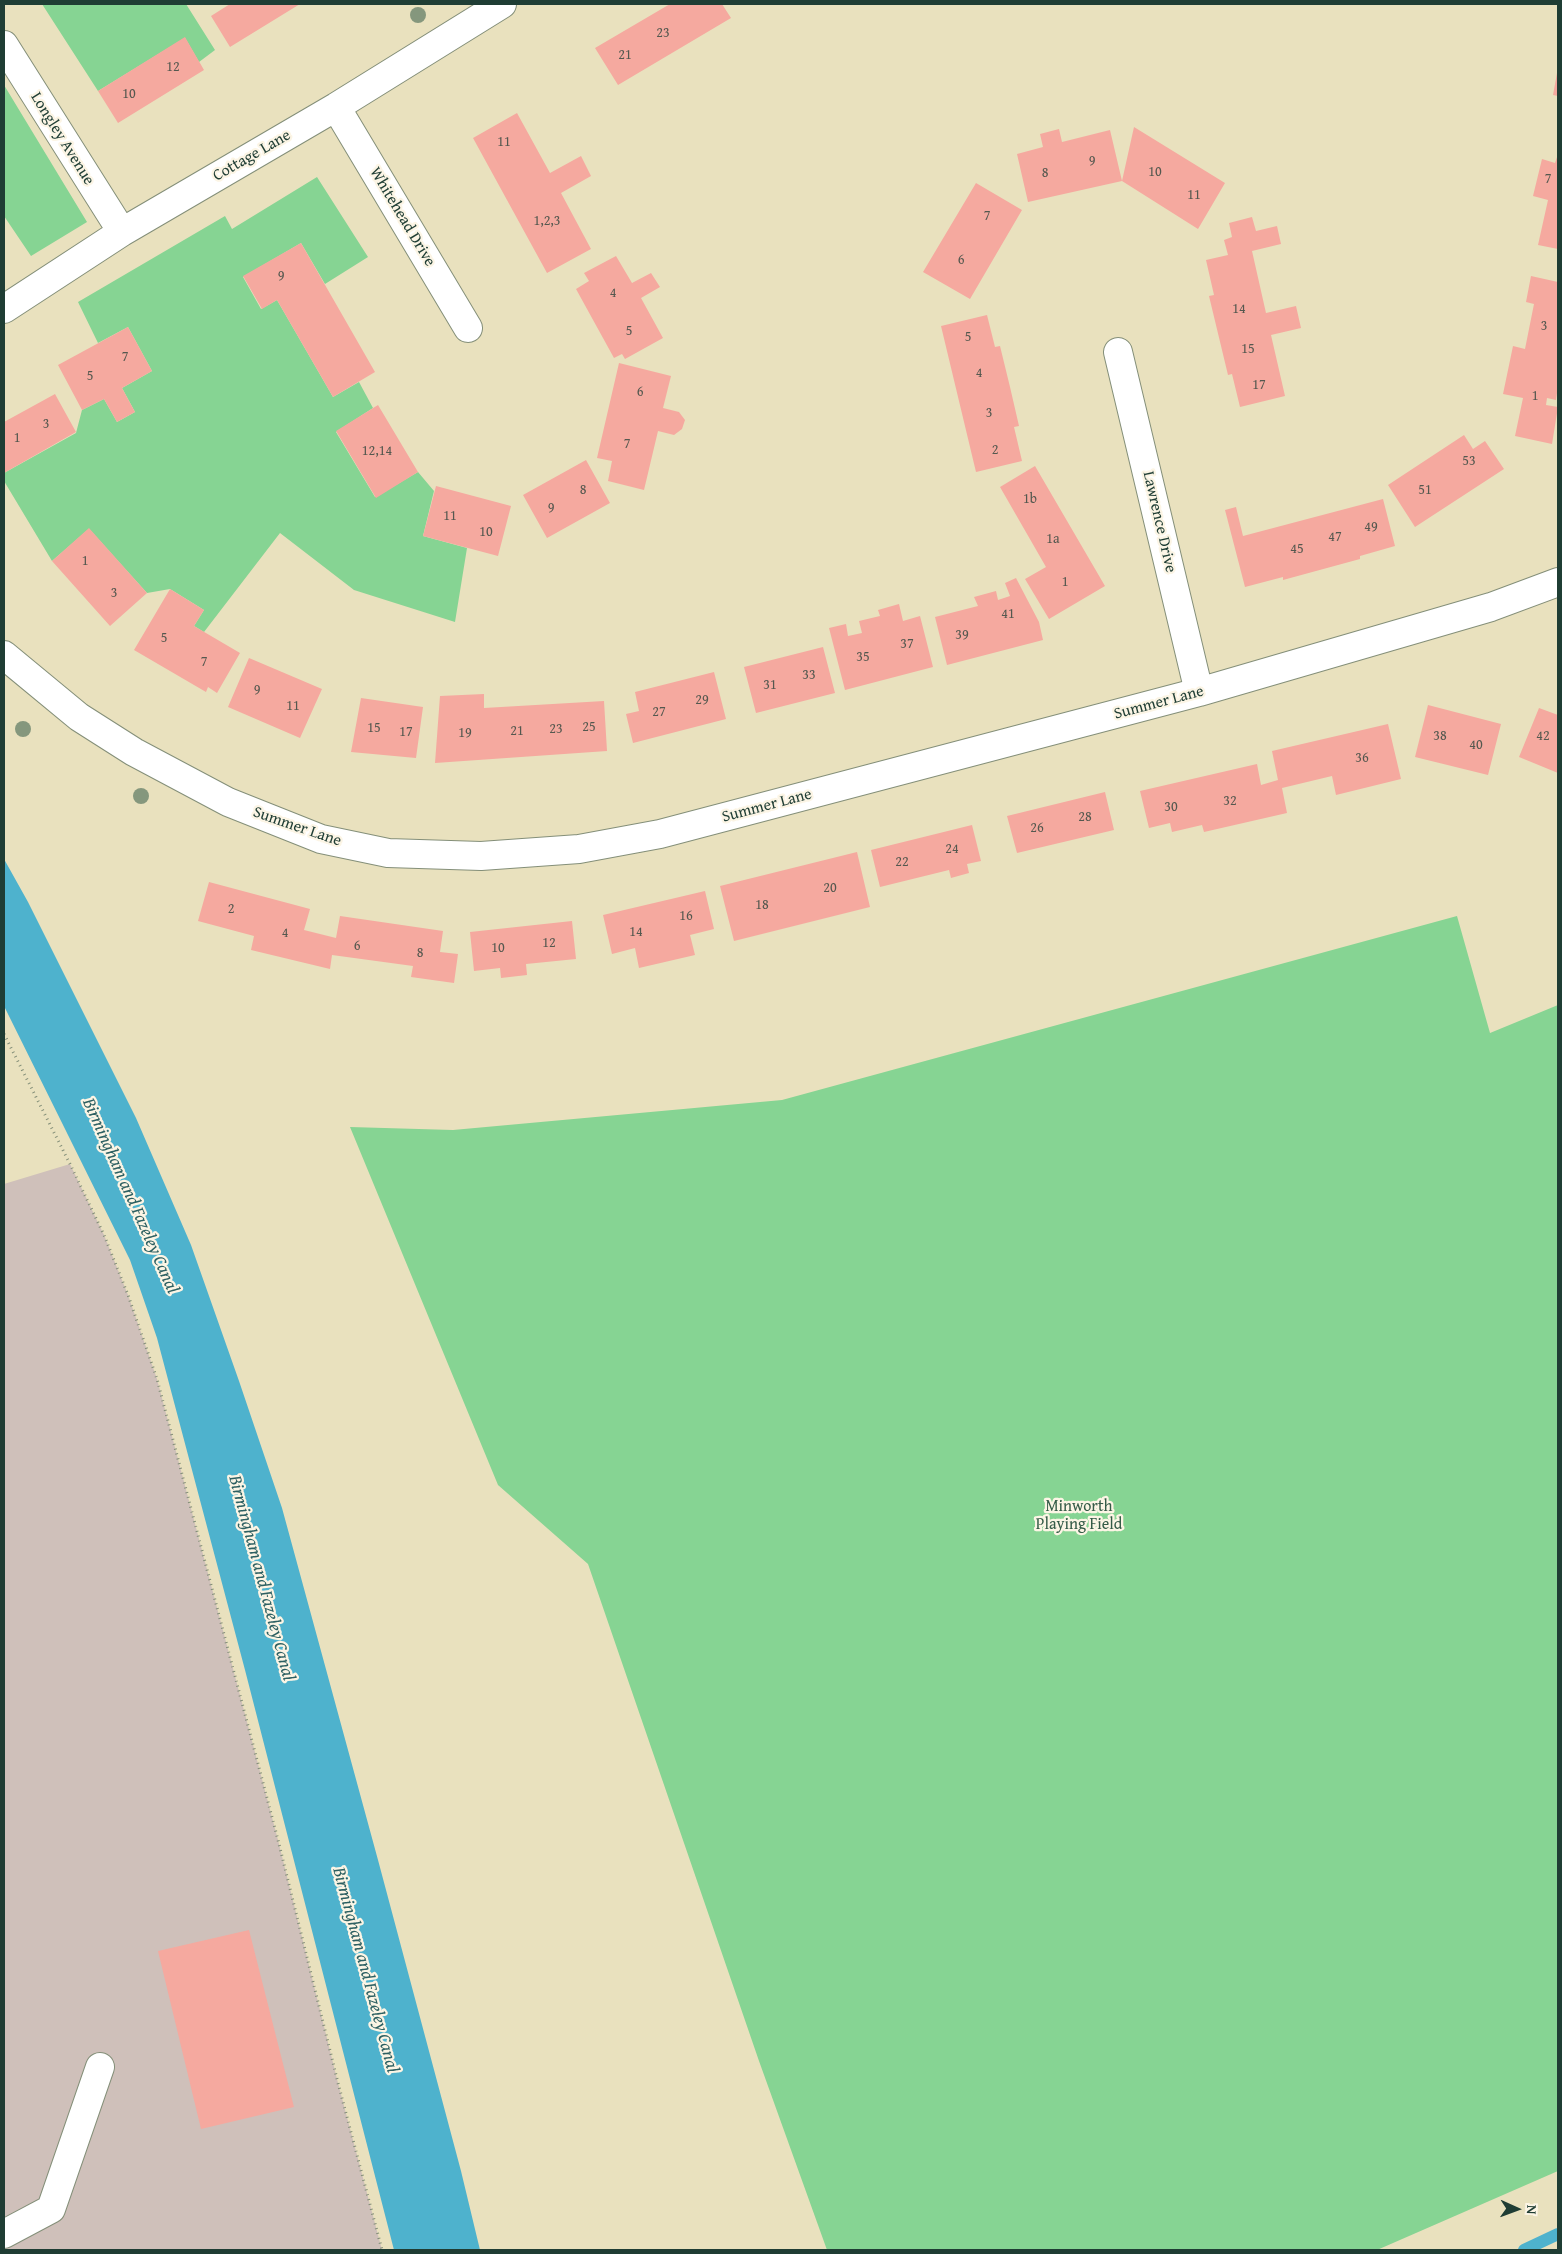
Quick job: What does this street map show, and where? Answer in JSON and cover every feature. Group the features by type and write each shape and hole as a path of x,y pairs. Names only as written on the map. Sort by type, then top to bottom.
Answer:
{"street":[{"name":"Cottage Lane","path":"4,309 122,232 336,107 502,4"},
{"name":"Longley Avenue","path":"4,44 122,232"},
{"name":"Whitehead Drive","path":"336,107 468,328"},
{"name":"Lawrence Drive","path":"1118,352 1199,692"},
{"name":"Summer Lane","path":"4,655 79,716 134,752 228,802 321,839 388,853 481,856 579,849 660,834 1199,692 1491,607 1558,582"},
{"path":"4,2234 51,2209 100,2067"}],"path":[{"path":"4,1034 104,1235 128,1295 157,1379 278,1840 338,2083 382,2250"}],"shaded area":[{"path":"70,1164 104,1235 128,1295 157,1379 278,1840 338,2083 382,2250 4,2250 4,1184"}],"green space":[{"path":"42,4 186,4 215,50 199,62 185,38 98,91"},
{"path":"4,85 87,222 31,256 4,216"},
{"path":"317,177 368,257 325,284 301,243 243,277 261,309 277,300 333,397 359,382 373,408 336,432 375,497 418,472 434,491 423,536 467,548 455,622 354,590 280,533 204,632 194,626 204,610 170,589 147,593 89,529 52,561 4,481 4,473 76,433 82,410 104,399 117,422 135,412 122,388 152,371 128,327 98,343 78,302 225,216 232,229"},
{"name":"Minworth Playing Field","path":"1457,916 1490,1033 1558,1005 1558,2171 1377,2250 827,2250 759,2061 588,1564 498,1485 350,1127 453,1130 782,1100"}],"water":[{"name":"Birmingham and Fazeley Canal","path":"4,859 28,902 136,1118 191,1245 239,1381 282,1508 461,2171 480,2250 394,2250 245,1670 157,1338 130,1260 4,1006"}],"building":[{"path":"230,4 300,4 230,47 211,16"},
{"path":"670,4 722,4 731,18 618,85 595,48"},
{"path":"185,37 204,70 118,123 98,91"},
{"path":"1558,73 1558,96 1553,95"},
{"path":"517,113 550,173 581,156 591,176 561,193 591,249 547,273 473,138"},
{"path":"1134,127 1225,183 1198,229 1122,181"},
{"path":"1059,129 1062,142 1110,130 1122,181 1028,202 1017,154 1043,147 1040,134"},
{"path":"1558,154 1558,249 1538,245 1548,200 1533,196 1542,159 1555,163"},
{"path":"976,183 1022,210 970,299 923,272"},
{"path":"1252,217 1256,231 1277,226 1281,244 1252,251 1266,313 1296,306 1301,328 1271,335 1285,396 1240,407 1232,374 1228,375 1209,296 1214,295 1206,260 1228,255 1224,240 1232,237 1229,223"},
{"path":"301,243 375,372 333,397 277,300 262,309 243,276"},
{"path":"616,256 632,283 651,273 660,287 641,298 663,338 625,359 622,354 614,358 576,289 589,281 584,273"},
{"path":"1531,276 1558,282 1558,386 1556,400 1547,398 1546,405 1558,407 1552,444 1515,436 1523,398 1503,394 1513,346 1525,349 1534,304 1526,302"},
{"path":"987,315 995,347 1000,346 1010,387 1019,426 1014,427 1022,461 976,472 941,326"},
{"path":"128,327 152,371 122,388 135,412 117,422 104,399 82,410 58,365"},
{"path":"619,363 671,376 663,408 679,412 685,420 682,429 674,435 658,431 644,490 608,481 612,461 597,458"},
{"path":"55,394 76,432 4,473 4,422"},
{"path":"378,405 418,472 376,498 336,431"},
{"path":"1464,435 1473,449 1485,441 1504,469 1415,527 1388,485"},
{"path":"586,460 610,503 547,538 523,495"},
{"path":"1035,466 1105,586 1049,619 1025,579 1046,567 1000,487"},
{"path":"436,486 511,506 498,556 423,536"},
{"path":"1383,499 1395,546 1360,556 1360,559 1283,580 1283,577 1245,587 1225,510 1236,507 1243,536"},
{"path":"89,528 147,593 110,626 52,561"},
{"path":"1016,578 1039,622 1043,640 947,665 935,617 978,606 974,597 996,591 998,600 1010,596 1005,583"},
{"path":"170,589 204,610 194,626 240,653 217,693 208,687 206,692 134,650"},
{"path":"899,604 903,621 920,616 933,667 845,690 829,628 846,624 848,636 862,633 859,621 880,616 878,610"},
{"path":"823,647 835,693 756,713 744,667"},
{"path":"249,658 322,689 300,738 228,707"},
{"path":"714,672 726,719 633,743 626,714 639,711 635,692"},
{"path":"484,694 484,708 604,701 607,751 435,763 440,696"},
{"path":"361,698 423,707 416,758 351,752"},
{"path":"1428,705 1501,724 1488,775 1415,757"},
{"path":"1539,708 1558,715 1558,773 1519,757"},
{"path":"1388,724 1401,779 1336,795 1332,776 1282,788 1287,813 1204,832 1202,825 1172,832 1170,823 1149,828 1140,791 1257,764 1261,785 1278,780 1272,751"},
{"path":"1105,792 1114,830 1017,853 1007,816"},
{"path":"972,825 981,861 967,864 969,873 951,878 949,870 880,887 871,850"},
{"path":"857,852 870,907 734,941 720,886"},
{"path":"209,882 310,909 304,930 336,938 340,916 443,931 440,952 458,954 454,983 411,977 413,966 332,955 330,969 251,950 254,936 198,921"},
{"path":"705,891 714,929 690,935 695,955 639,968 635,948 612,954 603,915"},
{"path":"572,921 576,959 526,964 527,975 501,978 500,968 474,971 470,932"},
{"path":"249,1930 294,2107 201,2129 158,1951"}],"waterway":[{"path":"1524,2250 1558,2234"}]}
